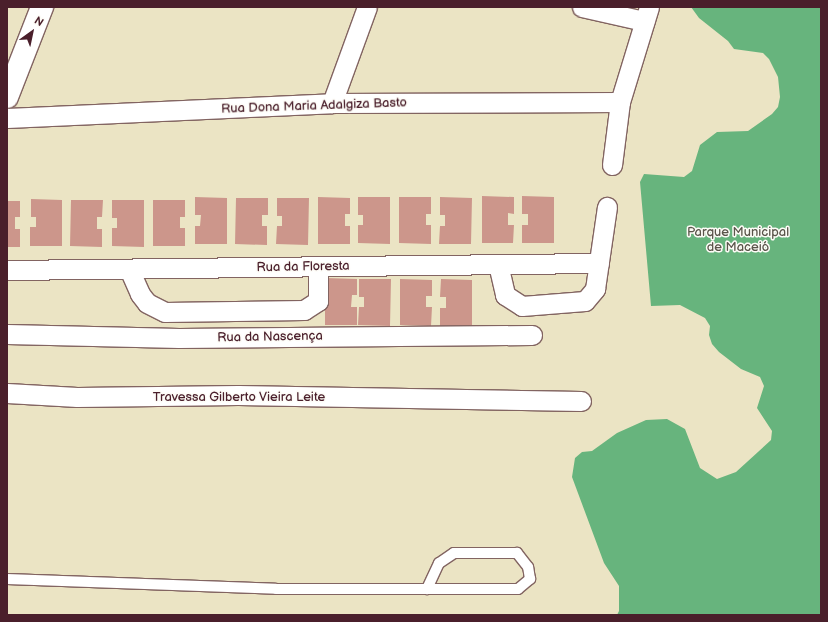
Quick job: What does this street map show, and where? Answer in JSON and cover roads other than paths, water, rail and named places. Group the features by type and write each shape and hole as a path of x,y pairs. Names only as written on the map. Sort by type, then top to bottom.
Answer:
{"street":[{"path":"7,97 42,7"},
{"path":"332,103 367,7"},
{"path":"582,7 647,14 620,102 612,165"},
{"name":"Rua Dona Maria Adalgiza Basto","path":"7,118 332,103 620,102"},
{"path":"498,264 505,295 522,306 585,301 595,289 606,208"},
{"name":"Rua da Floresta","path":"7,270 599,263"},
{"path":"129,269 140,294 147,303 165,312 304,310 318,301 318,266"},
{"name":"Rua da Nascença","path":"7,334 179,338 532,335"},
{"name":"Travessa Gilberto Vieira Leite","path":"7,393 77,397 238,395 581,401"}],"lane":[{"path":"7,578 276,590 518,589 530,579 528,567 517,554 454,553 439,563 427,589"}],"park label":[{"name":"Parque Municipal de Maceió","path":"738,240"}]}
